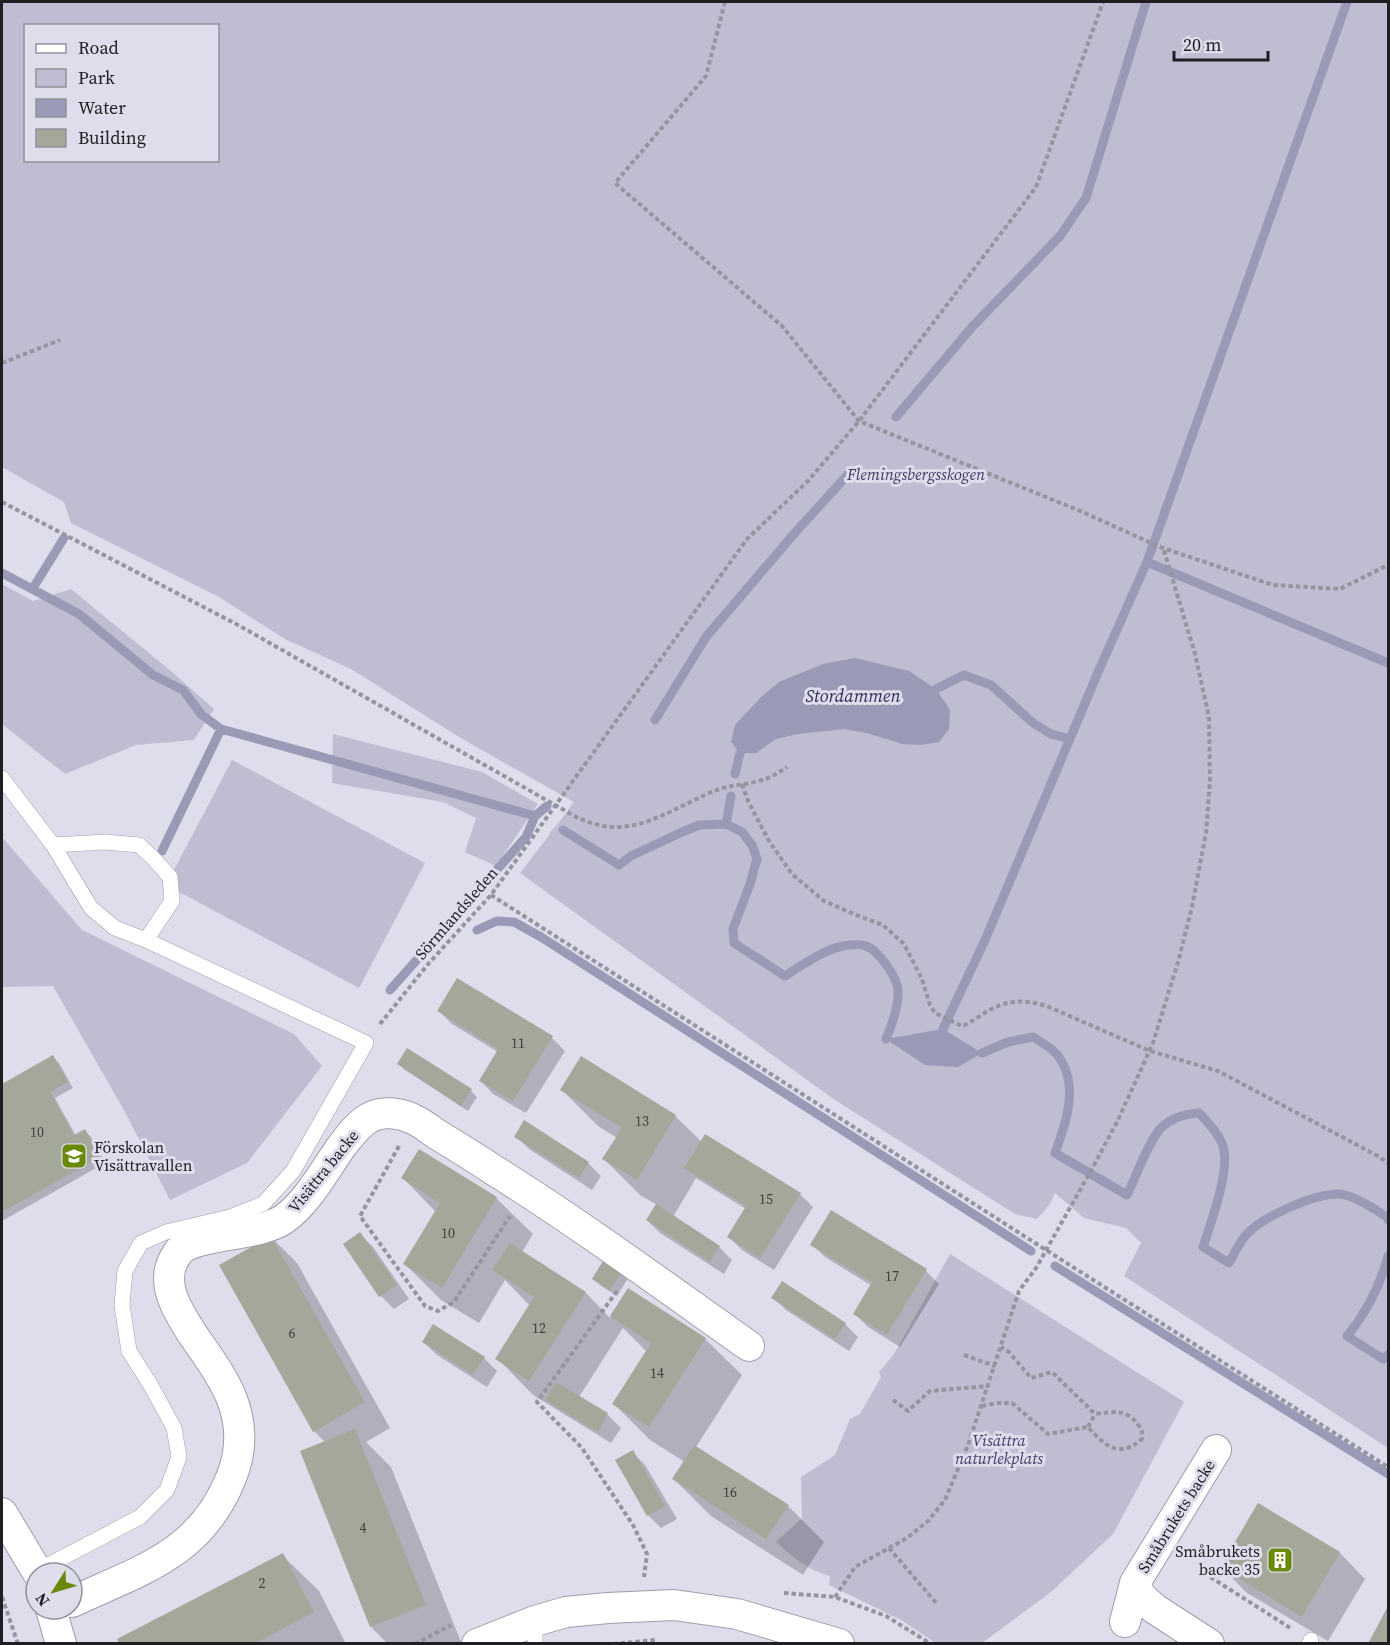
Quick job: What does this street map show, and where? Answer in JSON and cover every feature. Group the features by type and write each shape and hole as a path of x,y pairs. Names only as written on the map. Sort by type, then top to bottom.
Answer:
{"street":[{"name":"Visättra backe","path":"84,1596 146,1569 172,1554 194,1536 210,1517 225,1492 234,1470 240,1445 233,1402 217,1371 174,1303 169,1283 171,1267 180,1251 196,1242 249,1233 282,1221 300,1204 353,1131 370,1117 391,1113 414,1119 526,1190 749,1346"},
{"name":"Småbrukets backe","path":"1125,1622 1135,1583 1216,1450"},
{"path":"2,1513 31,1561"},
{"name":"Småbrukets backe","path":"1135,1583 1141,1597 1155,1609 1209,1644"},
{"path":"477,1644 535,1632 566,1612 674,1605 737,1614 839,1644"},
{"path":"59,1621 62,1644"}],"lane":[{"path":"2,778 53,845 91,908 115,927 366,1043 293,1171 263,1204 230,1217 166,1232 141,1243 125,1271 122,1305 129,1351 174,1428 179,1457 167,1490 140,1517 58,1561"},
{"path":"53,845 105,842 139,845 153,858 170,877 171,902 146,940"}],"path":[{"path":"725,2 706,76 615,183 782,326 859,421 1078,510 1162,547 1273,585 1340,589 1389,565"},
{"name":"Sörmlandsleden","path":"395,1006 429,963 491,895 747,539 808,481 859,421 1035,187 1103,2"},
{"path":"2,363 60,340"},
{"path":"2,502 238,625 555,806 593,824 626,827 647,821 718,790 767,778 787,767"},
{"path":"835,1597 855,1567 907,1538 928,1521 945,1500 968,1445 1019,1291 1036,1268 1118,1120 1150,1051 1178,962 1192,907 1206,833 1210,781 1209,717 1195,654 1162,547"},
{"path":"742,784 748,801 769,841 792,874 824,901 883,925 904,944 922,979 930,1005 935,1013 962,1026 1000,1004 1033,1001 1049,1006 1150,1051 1218,1071 1389,1164"},
{"path":"491,895 1389,1467"},
{"path":"414,1119 360,1216 425,1306 438,1311 454,1302 526,1190"},
{"path":"635,1266 537,1402 582,1448 633,1525 648,1554 643,1581"},
{"path":"1001,1347 1009,1352 1031,1378 1052,1372 1095,1414"},
{"path":"964,1355 994,1366"},
{"path":"893,1400 908,1411 930,1391 988,1386"},
{"path":"981,1406 1012,1402 1048,1434 1088,1426 1095,1414"},
{"path":"1088,1426 1101,1442 1118,1450 1132,1448 1143,1439 1143,1433 1133,1418 1117,1411 1095,1414"},
{"path":"890,1548 937,1604"},
{"path":"1204,1573 1310,1642"},
{"path":"2,1597 18,1644"},
{"path":"613,1644 657,1640"}],"green space":[{"name":"Flemingsbergsskogen","path":"2,2 1388,2 1388,1448 1124,1276 1141,1243 1126,1228 1084,1218 1055,1193 1050,1204 1037,1219 1015,1214 835,1100 520,873 574,802 464,740 351,669 285,639 219,597 71,523 64,502 2,467"},
{"path":"2,584 33,601 71,589 214,709 194,740 136,745 65,774 2,724"},
{"path":"333,734 482,772 538,804 496,866 465,852 476,818 443,802 332,783"},
{"path":"232,760 425,863 359,988 166,885"},
{"path":"2,837 82,930 294,1034 322,1066 247,1163 170,1200 125,1112 53,986 2,987"},
{"name":"Visättra naturlekplats","path":"950,1254 1184,1402 1113,1534 1051,1592 982,1643 936,1643 901,1620 829,1585 830,1576 808,1567 776,1542 802,1518 801,1477 835,1455 850,1419 860,1414 881,1377 879,1372 894,1354"}],"water":[{"name":"Stordammen","path":"855,658 909,671 936,689 950,710 949,729 939,742 921,745 902,744 867,733 844,729 776,739 756,753 740,753 731,742 735,725 760,698 779,682 823,664"},
{"path":"943,1029 982,1053 958,1067 925,1065 886,1039"}],"building":[{"path":"457,978 553,1036 513,1101 479,1081 498,1049 437,1011"},
{"path":"407,1048 472,1089 461,1106 397,1064"},
{"path":"53,1055 68,1082 50,1092 74,1135 85,1129 100,1157 2,1212 2,1084"},
{"path":"581,1056 676,1115 637,1180 602,1159 622,1128 560,1090"},
{"path":"524,1120 589,1162 579,1178 514,1137"},
{"path":"705,1134 801,1193 760,1258 727,1237 746,1206 684,1168"},
{"path":"419,1149 497,1197 442,1288 403,1264 440,1203 401,1178"},
{"path":"656,1204 720,1246 710,1262 646,1220"},
{"path":"831,1210 927,1269 887,1335 853,1314 872,1282 810,1245"},
{"path":"360,1232 397,1285 379,1297 343,1244"},
{"path":"271,1236 365,1402 313,1432 219,1265"},
{"path":"510,1243 586,1292 529,1381 495,1359 534,1297 492,1270"},
{"path":"606,1256 624,1267 610,1291 592,1279"},
{"path":"782,1281 846,1323 835,1339 771,1298"},
{"path":"628,1288 706,1338 649,1427 612,1404 651,1343 610,1316"},
{"path":"433,1324 485,1357 473,1375 422,1342"},
{"path":"556,1382 608,1413 598,1432 545,1400"},
{"path":"355,1429 426,1605 370,1627 300,1451"},
{"path":"694,1445 789,1505 766,1539 672,1479"},
{"path":"633,1450 665,1506 647,1516 615,1460"},
{"name":"Småbrukets backe 35","path":"1258,1503 1340,1552 1302,1617 1220,1567"},
{"path":"283,1553 314,1612 254,1644 119,1644 117,1639"},
{"path":"1388,1606 1388,1644 1368,1644"}],"waterway":[{"path":"896,417 972,327 1060,236 1086,198 1146,2"},
{"path":"943,1029 985,940 1147,562 1347,2"},
{"path":"655,720 706,637 851,471"},
{"path":"33,588 64,538"},
{"path":"1147,562 1388,663"},
{"path":"2,573 79,614 153,675 183,690 202,715 221,729 535,816"},
{"path":"936,689 964,675 991,685 1033,723 1051,734 1070,739"},
{"path":"162,851 221,729"},
{"path":"735,774 740,753"},
{"path":"726,824 731,796"},
{"path":"390,990 526,837 535,816 547,806"},
{"path":"563,830 619,865 631,856 699,825 726,824 742,832 752,845 757,859 733,929 734,943 785,976 813,958 835,948 858,945 871,949 887,965 898,990 893,1022 886,1039"},
{"path":"477,930 497,921 514,922 541,937 1031,1251"},
{"path":"982,1053 1008,1042 1033,1037 1053,1051 1067,1073 1069,1084 1066,1120 1055,1153 1127,1195 1147,1150 1161,1128 1179,1117 1199,1113 1218,1135 1224,1153 1219,1195 1203,1247 1229,1263 1241,1241 1254,1228 1276,1214 1315,1198 1344,1195 1364,1203 1388,1220"},
{"path":"1388,1256 1372,1298 1361,1318 1347,1336 1383,1359 1388,1355"},
{"path":"1055,1266 1388,1474"}],"place":[{"name":"Förskolan Visättravallen","path":"74,1156"},
{"name":"Småbrukets backe 35","path":"1280,1560"}]}
